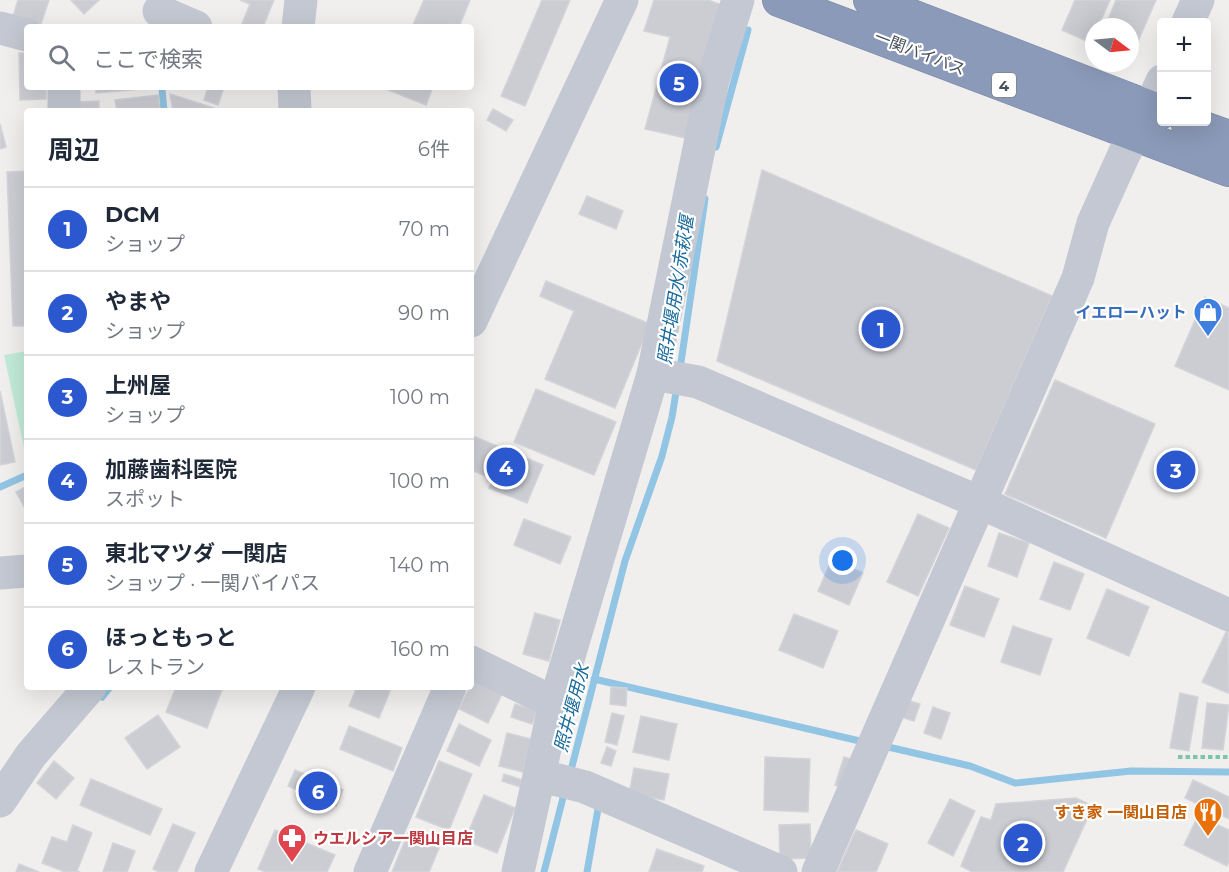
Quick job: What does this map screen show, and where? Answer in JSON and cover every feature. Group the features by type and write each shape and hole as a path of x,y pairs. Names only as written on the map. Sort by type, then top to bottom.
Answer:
{"highway":[{"name":"一関バイパス","path":"779,0 1152,109"},
{"name":"一関バイパス","path":"870,0 1152,109 1229,170"},
{"path":"1198,126 1229,137"}],"street":[{"path":"298,24 301,0"},
{"path":"474,315 622,0"},
{"path":"518,872 555,704 653,374 713,80 738,0"},
{"path":"1190,18 1198,0"},
{"path":"159,11 189,24"},
{"path":"0,28 24,34"},
{"path":"64,90 64,108"},
{"path":"294,90 295,108"},
{"path":"818,872 1078,278 1093,223 1125,152 1152,109"},
{"path":"653,374 698,382 980,502 1229,615"},
{"path":"0,573 24,571"},
{"path":"474,664 555,704"},
{"path":"0,801 31,755 87,690"},
{"path":"211,872 298,690"},
{"path":"370,872 449,690"},
{"path":"539,775 585,788 781,872"}],"path":[{"path":"1178,757 1229,757"}],"green space":[{"path":"24,352 24,448 4,355"}],"building":[{"path":"18,0 49,0 41,24 13,16"},
{"path":"71,0 99,0 84,14"},
{"path":"240,0 274,0 264,24 242,24 250,4"},
{"path":"424,0 470,0 460,24 413,24"},
{"path":"542,0 570,0 525,106 501,96"},
{"path":"654,0 708,0 722,5 686,138 645,129 670,37 644,31"},
{"path":"1075,0 1110,0 1102,18 1085,18 1085,40 1062,30"},
{"path":"1116,0 1156,0 1139,39 1139,18 1109,18"},
{"path":"19,53 24,53 24,90 46,90 46,99 20,100"},
{"path":"96,90 130,90 96,93"},
{"path":"207,90 223,90 218,105 204,100"},
{"path":"388,90 432,90 426,105"},
{"path":"170,94 214,108 172,108"},
{"path":"158,95 160,108 116,108 115,100"},
{"path":"99,101 99,108 79,108 79,102"},
{"path":"493,109 513,120 506,131 487,120"},
{"path":"0,124 6,147 0,149"},
{"path":"762,170 1052,296 976,470 717,361"},
{"path":"24,171 24,326 13,326 7,172"},
{"path":"587,196 623,211 616,229 579,214"},
{"path":"546,281 650,324 615,408 545,379 574,311 540,296"},
{"name":"イエローハット","path":"1205,297 1229,308 1229,390 1175,366"},
{"path":"1055,380 1155,424 1106,538 1005,494"},
{"path":"536,389 616,422 594,475 514,442"},
{"path":"0,391 15,462 0,465"},
{"path":"474,436 543,465 527,503 489,488 493,479 474,471"},
{"path":"24,488 24,507 16,492"},
{"path":"918,514 949,528 918,596 887,582"},
{"path":"524,519 571,537 560,564 514,545"},
{"path":"999,533 1029,543 1017,577 988,566"},
{"path":"832,559 863,573 849,605 818,591"},
{"path":"1054,562 1084,574 1070,610 1040,599"},
{"path":"965,586 999,599 984,637 950,625"},
{"path":"1107,589 1149,607 1129,656 1087,638"},
{"path":"535,613 560,620 549,661 523,654"},
{"path":"794,614 838,631 823,668 779,650"},
{"path":"1013,626 1052,639 1040,675 1001,662"},
{"path":"1228,628 1229,691 1228,693 1202,682"},
{"path":"474,679 503,692 488,723 459,709 468,690 474,690"},
{"path":"611,687 627,688 626,706 610,704"},
{"path":"175,690 222,690 207,728 166,712"},
{"path":"356,690 390,691 379,718 349,706"},
{"path":"1180,693 1198,697 1189,751 1170,748"},
{"path":"907,700 920,704 914,721 901,717"},
{"path":"1207,703 1229,705 1223,750 1202,748"},
{"path":"515,704 537,711 532,724 511,717"},
{"path":"933,707 950,713 941,739 924,733"},
{"path":"612,713 624,716 617,745 605,742"},
{"path":"158,715 180,747 147,769 125,738"},
{"path":"641,716 677,724 669,760 633,752"},
{"path":"459,724 491,740 479,766 447,751"},
{"path":"349,726 402,748 393,771 340,749"},
{"path":"507,733 531,739 523,772 499,766"},
{"path":"607,747 616,751 611,766 601,763"},
{"path":"765,757 810,759 808,812 764,810"},
{"path":"844,757 864,763 854,792 835,785"},
{"path":"54,761 74,778 56,799 37,783"},
{"path":"439,761 472,774 449,830 416,817"},
{"path":"634,768 669,774 664,800 629,794"},
{"path":"295,770 343,790 336,806 288,786"},
{"path":"504,774 522,780 520,787 502,781"},
{"path":"91,779 162,809 150,835 80,805"},
{"path":"1193,780 1229,797 1229,819 1185,798"},
{"path":"484,795 515,808 497,853 465,840"},
{"path":"1076,798 1093,806 1063,872 972,872 961,866 981,817 991,820 996,804"},
{"path":"950,799 975,811 953,856 928,843"},
{"name":"すき家 一関山目店","path":"1198,816 1229,830 1227,866 1184,845"},
{"path":"173,824 195,833 177,872 159,872 153,869"},
{"path":"810,824 811,858 780,859 779,825"},
{"path":"73,825 92,833 77,871 80,872 62,872 42,863 52,837 67,842"},
{"path":"275,830 335,855 327,872 266,872 258,869"},
{"path":"856,830 888,844 876,872 837,872"},
{"path":"408,833 440,846 429,872 392,872"},
{"path":"113,843 135,851 127,872 103,872"},
{"path":"657,849 704,866 702,872 649,872"},
{"path":"19,864 39,872 16,872"}],"waterway":[{"name":"照井堰用水/赤萩堰","path":"716,147 748,30"},
{"path":"162,90 164,108"},
{"name":"照井堰用水/赤萩堰","path":"680,369 705,199"},
{"name":"照井堰用水","path":"570,774 625,561 662,456 677,386"},
{"path":"0,487 24,476"},
{"path":"594,679 864,742"},
{"path":"102,697 108,690"},
{"path":"884,746 970,766 1015,783 1131,771 1229,772"},
{"name":"照井堰用水","path":"544,872 565,790"},
{"path":"587,872 598,809"}],"place":[{"name":"東北マツダ 一関店","path":"679,83"},
{"name":"DCM","path":"881,329"},
{"name":"イエローハット","path":"1208,338"},
{"name":"加藤歯科医院","path":"506,467"},
{"name":"上州屋","path":"1176,470"},
{"name":"ほっともっと","path":"318,791"},
{"name":"すき家 一関山目店","path":"1208,838"},
{"name":"やまや","path":"1023,843"},
{"name":"ウエルシア一関山目店","path":"292,864"}]}
